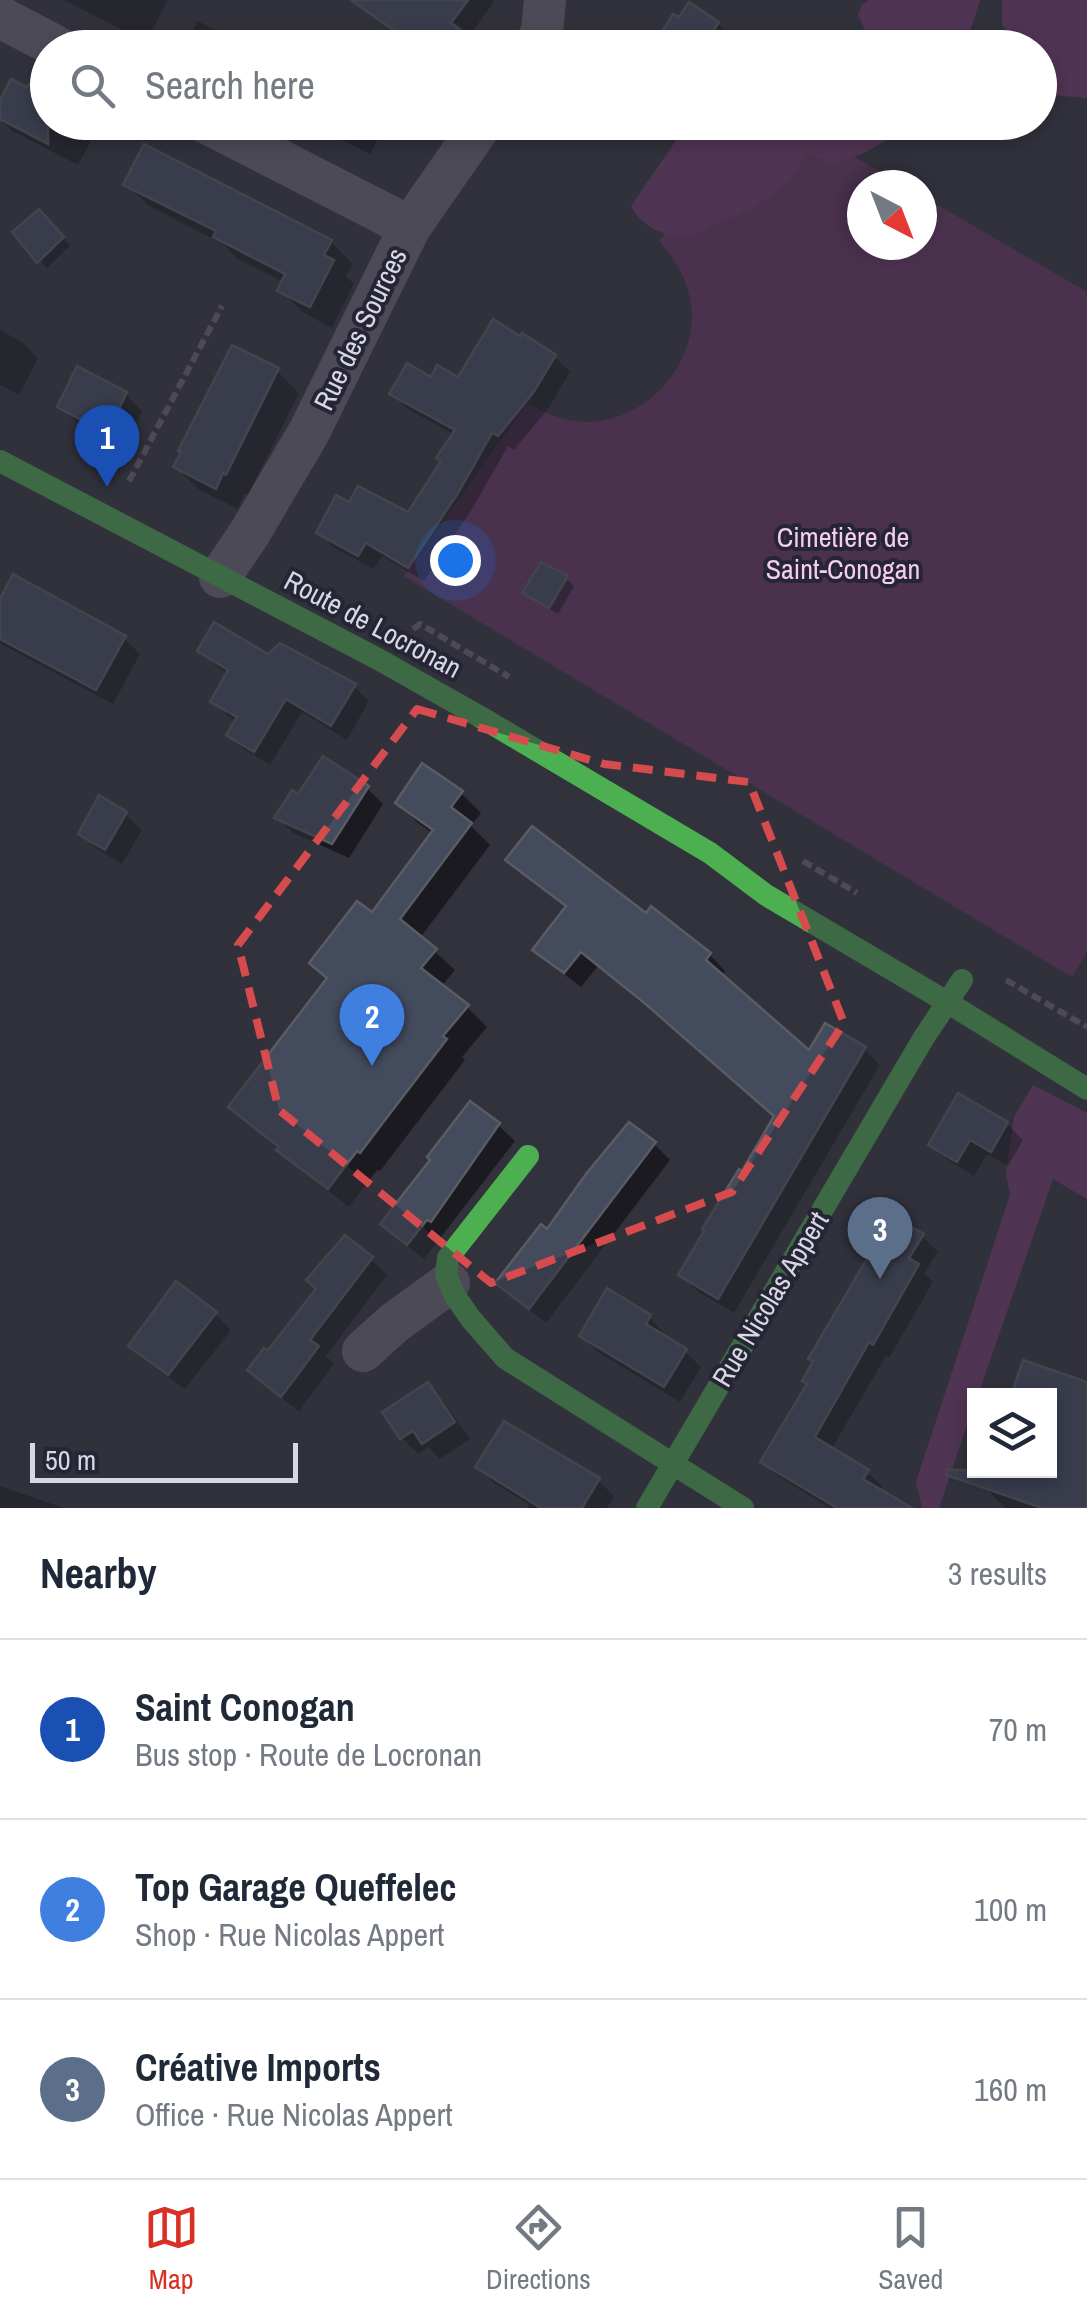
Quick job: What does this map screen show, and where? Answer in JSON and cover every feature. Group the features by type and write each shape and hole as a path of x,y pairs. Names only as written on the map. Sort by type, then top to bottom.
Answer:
{"main road":[{"name":"Route de Locronan","path":"0,461 433,690 710,853 778,903 1087,1088"},
{"name":"Route de Locronan","path":"710,853 746,865 819,900"},
{"name":"Rue Nicolas Appert","path":"647,1508 962,981"},
{"path":"528,1156 448,1258 445,1272 449,1283 474,1324 505,1358 744,1508"}],"street":[{"path":"542,30 545,0"},
{"path":"0,17 30,33"},
{"name":"Rue des Sources","path":"220,577 308,432 410,228 240,140"},
{"path":"410,228 471,140"},
{"path":"363,1351 449,1283"}],"path":[{"path":"134,470 222,306"}],"highlighted area":[{"path":"417,709 604,764 749,782 844,1023 732,1192 491,1283 279,1110 238,945"}],"green space":[{"name":"Cimetière de Saint-Conogan","path":"739,140 825,140 877,170 847,170 847,260 937,260 937,205 1087,292 1087,952 1072,977 404,576 527,404 570,420 609,419 631,411 668,382 689,341 692,318 689,294 673,259 659,241"}],"shaded area":[{"path":"869,0 980,0 971,30 865,30 858,15"},
{"path":"1002,0 1087,0 1087,98 1057,95 1057,30 1006,30 1002,25"},
{"path":"676,140 887,140 833,164 805,154 791,178 772,195 692,236 665,234 649,226 631,206"},
{"path":"1033,1085 1087,1113 1087,1199 1053,1179 980,1388 967,1388 967,1425 939,1508 922,1508 916,1482 1010,1195 1006,1173 1014,1117"}],"building":[{"path":"351,0 468,0 451,23 461,30 393,30"},
{"path":"689,2 719,22 714,30 663,30 673,14 679,17"},
{"path":"11,79 27,87 30,85 30,135 0,119 0,100"},
{"path":"144,144 332,240 324,255 334,260 310,307 277,291 285,274 213,237 216,231 123,185"},
{"path":"39,209 64,237 37,263 12,232"},
{"path":"493,319 556,355 533,393 498,436 492,433 408,568 366,543 358,556 316,533 336,495 349,502 358,486 408,512 441,461 436,458 455,430 389,394 407,363 431,377 437,365 458,377"},
{"path":"232,345 279,368 216,489 173,467"},
{"path":"77,366 127,392 107,434 57,407"},
{"path":"541,562 568,576 549,608 522,593"},
{"path":"13,574 126,636 96,690 0,639 0,599"},
{"path":"214,622 268,654 280,643 356,684 331,726 286,699 254,752 226,735 237,717 210,702 228,670 197,651"},
{"path":"323,756 369,786 332,844 274,818 292,790 298,794"},
{"path":"422,763 463,791 451,807 472,823 400,919 437,949 421,968 469,1005 360,1153 357,1151 328,1189 228,1107 327,978 309,963 357,901 372,912 433,830 395,803"},
{"path":"99,795 127,812 105,850 78,834"},
{"path":"532,826 646,913 651,906 711,953 706,960 809,1050 825,1023 866,1047 718,1299 678,1275 702,1229 774,1116 581,952 564,973 532,950 566,906 505,860"},
{"path":"958,1093 1008,1122 991,1152 970,1140 957,1162 928,1145"},
{"path":"470,1101 500,1123 431,1222 427,1220 407,1245 380,1224"},
{"path":"629,1122 656,1142 529,1309 495,1283 541,1224 547,1229"},
{"path":"894,1217 924,1234 909,1258 919,1264 815,1437 869,1470 863,1479 912,1508 837,1508 760,1462 807,1384 802,1381 813,1361 808,1359"},
{"path":"345,1235 373,1257 310,1340 319,1346 281,1397 247,1370 264,1348 268,1350 316,1289 306,1280"},
{"path":"176,1281 217,1312 168,1375 128,1346"},
{"path":"607,1288 651,1315 646,1324 687,1349 664,1387 579,1336"},
{"path":"1023,1360 1087,1382 1087,1508 1042,1508 946,1475 947,1470 967,1470 967,1478 1057,1478 1057,1388 1014,1388"},
{"path":"428,1382 455,1422 422,1444 413,1431 400,1439 382,1412"},
{"path":"504,1421 600,1478 582,1508 541,1508 475,1467"}],"traffic: fast":[{"path":"0,461 378,659 484,719 710,853 766,895 1087,1089"},
{"path":"647,1508 923,1039 962,980"},
{"path":"528,1156 448,1258 446,1275 455,1296 505,1358 743,1508"}],"place":[{"name":"Saint Conogan","path":"107,487"},
{"name":"Top Garage Queffelec","path":"372,1066"},
{"name":"Créative Imports","path":"880,1279"}]}
